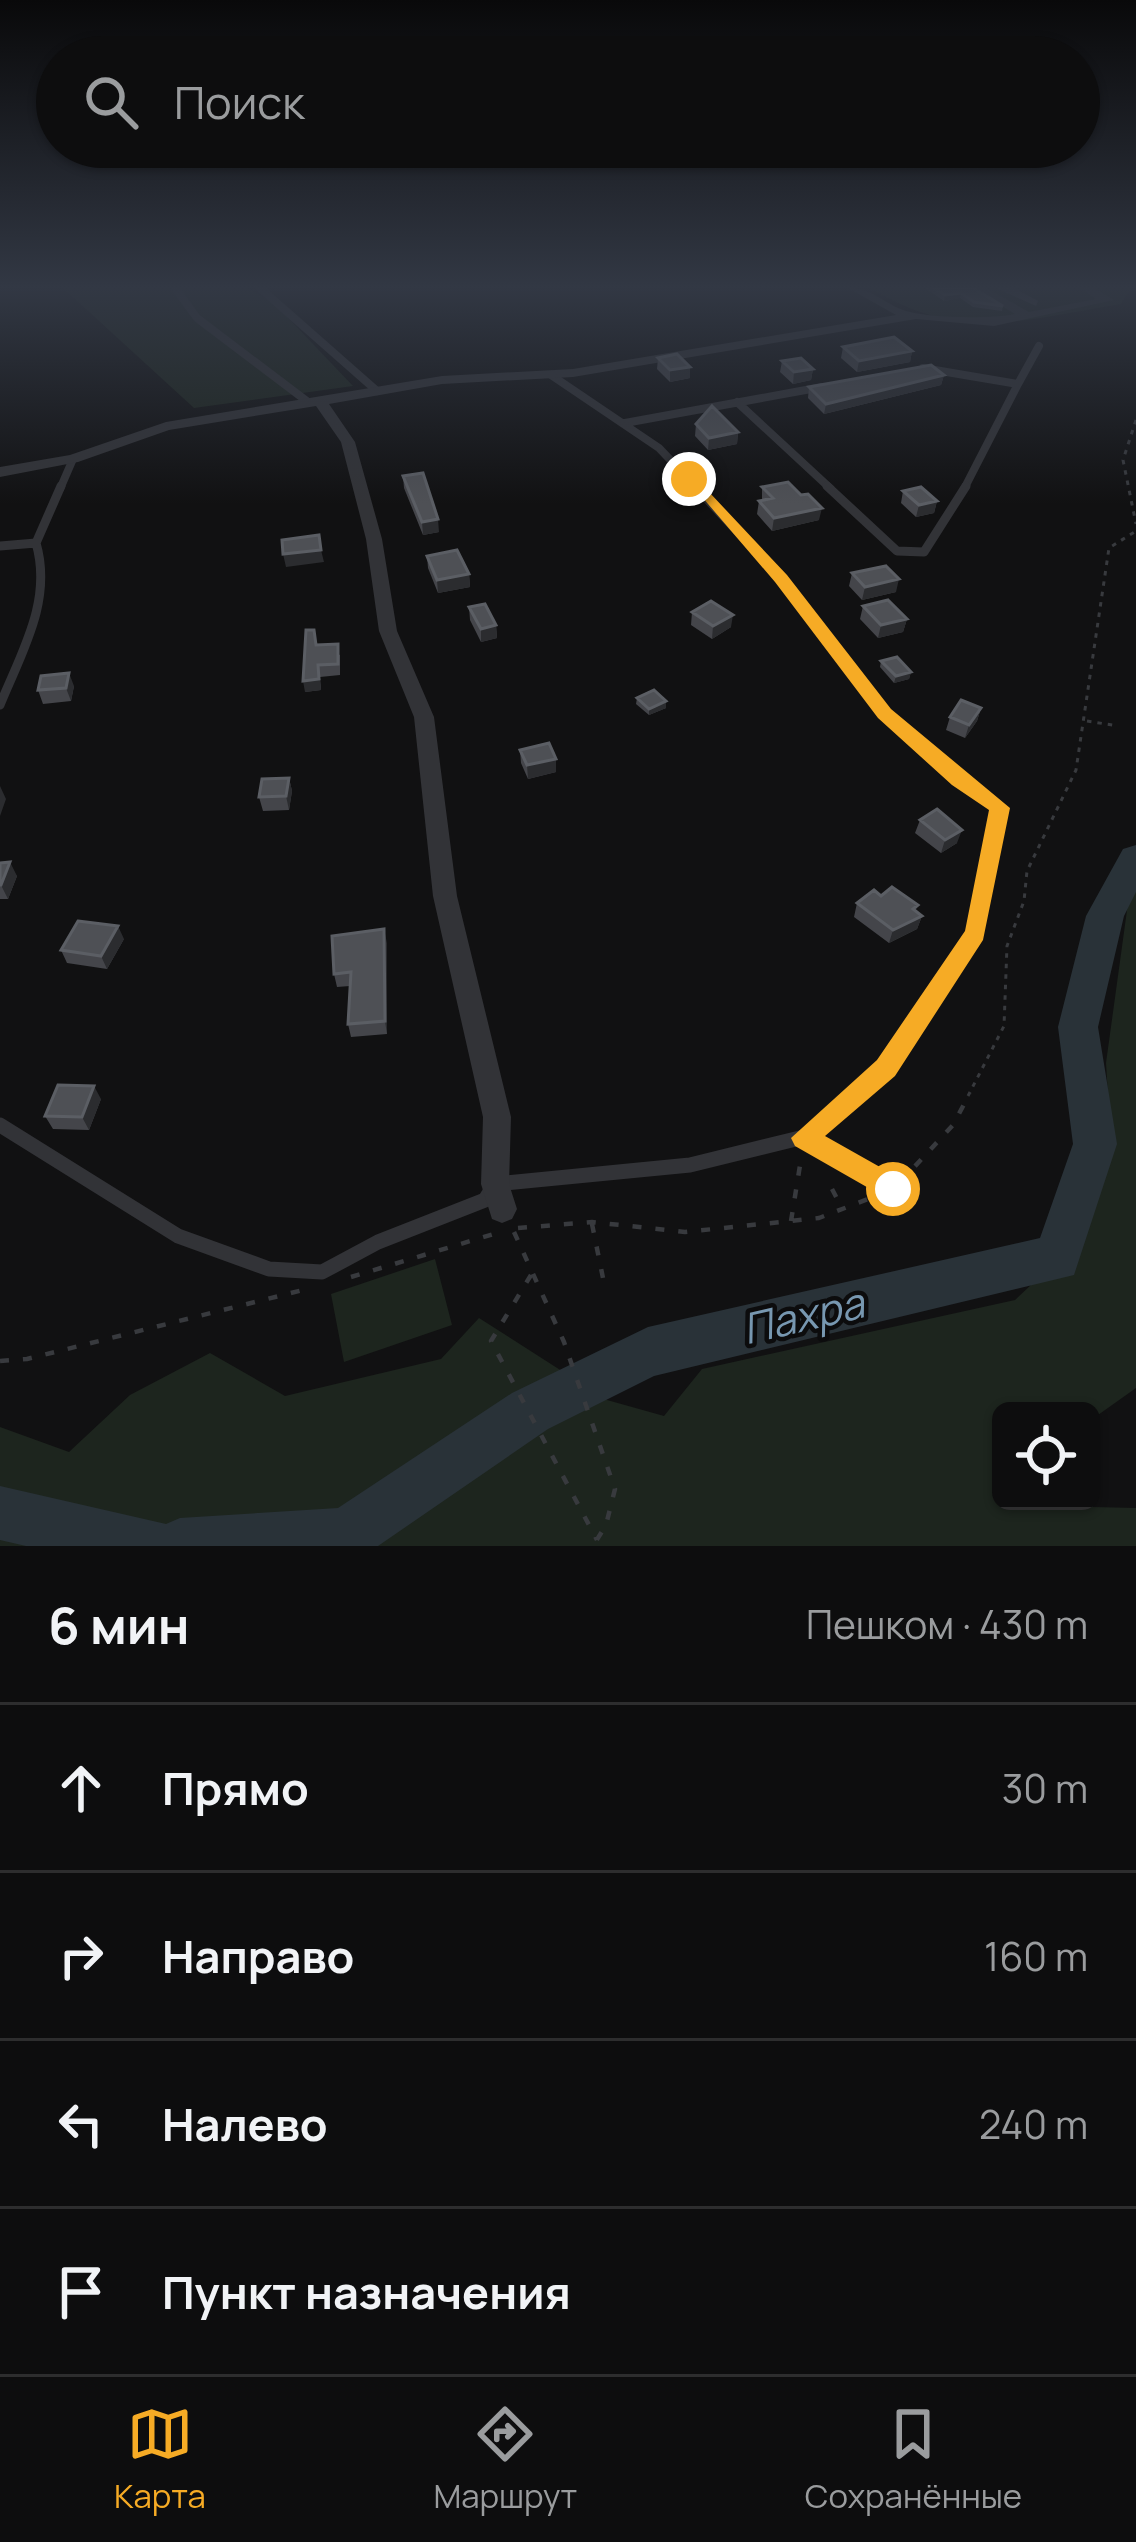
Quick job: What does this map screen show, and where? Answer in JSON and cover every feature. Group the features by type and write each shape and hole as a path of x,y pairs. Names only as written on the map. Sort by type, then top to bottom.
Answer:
{"street":[{"path":"0,472 74,459 166,426 442,380 550,375 642,360"},
{"path":"314,401 348,442 374,539 388,631 424,717 445,896 497,1117 495,1184 502,1209"}],"lane":[{"path":"256,360 314,401"},
{"path":"341,360 376,391"},
{"path":"737,402 897,551 924,552 948,521 1031,360"},
{"path":"914,370 936,366 1018,384"},
{"path":"0,1125 178,1236 269,1269 322,1272 378,1242 485,1200 495,1184 690,1166 804,1138 886,1068 976,933 1000,808 959,780 884,713 845,656 714,502 625,423 550,375"},
{"path":"625,423 826,386"},
{"path":"35,543 74,459"},
{"path":"0,546 35,543"},
{"path":"0,705 34,611 42,557 35,543"}],"path":[{"path":"1136,419 1123,460 1136,524"},
{"path":"1085,720 1118,727"},
{"path":"790,1222 804,1138 893,1189"},
{"path":"832,1189 843,1210"},
{"path":"592,1222 604,1282"},
{"path":"346,1279 512,1228 564,1342 615,1490 595,1543"},
{"path":"532,1274 491,1341 595,1543"},
{"path":"1,1360 27,1359 312,1288"},
{"path":"607,1520 618,1517"}],"shaded area":[{"path":"142,360 328,360 353,386 194,408"},
{"path":"1136,888 1136,1388 1100,1414 1100,1402 992,1402 992,1510 1136,1508 1136,1546 0,1546 0,1427 69,1452 130,1395 210,1353 285,1396 441,1359 479,1318 607,1400 664,1416 702,1369 1015,1300 1078,1241 1110,1128 1106,1063 1128,903"},
{"path":"435,1259 452,1325 344,1362 331,1294"}],"building":[{"path":"660,360 683,360 690,367 670,370"},
{"path":"803,360 813,369 794,372 782,361"},
{"path":"931,365 944,375 826,404 809,387"},
{"path":"712,406 738,432 709,438 696,424"},
{"path":"423,473 438,519 422,522 403,476"},
{"path":"788,482 822,508 774,518 759,501 773,498 762,487"},
{"path":"921,487 937,501 919,505 903,491"},
{"path":"319,535 321,550 283,554 282,540"},
{"path":"457,550 469,574 437,580 427,556"},
{"path":"886,566 899,579 865,587 852,573"},
{"path":"888,600 907,619 881,625 863,606"},
{"path":"711,601 733,615 713,626 692,612"},
{"path":"485,604 496,625 481,629 469,607"},
{"path":"306,630 314,630 316,645 338,644 338,664 318,665 319,679 303,681"},
{"path":"897,657 911,672 896,676 881,661"},
{"path":"69,673 66,688 38,690 41,676"},
{"path":"654,690 666,701 649,709 637,698"},
{"path":"961,700 981,708 969,725 950,717"},
{"path":"549,743 556,759 527,765 520,750"},
{"path":"289,778 286,796 259,797 262,779"},
{"path":"937,809 962,830 945,840 920,820"},
{"path":"10,862 1,885 0,885 0,863"},
{"path":"892,887 918,905 913,909 922,916 893,930 857,903 874,890 881,896"},
{"path":"78,921 118,926 101,956 61,950"},
{"path":"384,929 385,1021 348,1024 351,972 334,974 332,936"},
{"path":"58,1085 94,1086 82,1117 45,1116"}],"waterway":[{"name":"Пахра","path":"180,1546 346,1535 530,1411 648,1352 1057,1258 1095,1144 1078,1027 1105,916 1136,858"},
{"name":"Пахра","path":"0,1513 151,1546"}],"route":[{"path":"689,479 781,578 884,713 959,780 1000,808 976,933 886,1068 804,1138 893,1189"}]}
